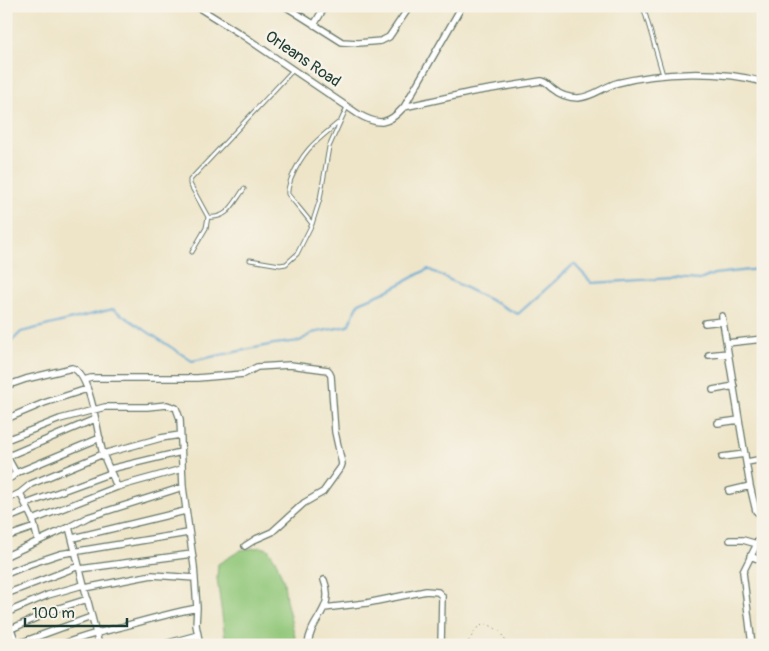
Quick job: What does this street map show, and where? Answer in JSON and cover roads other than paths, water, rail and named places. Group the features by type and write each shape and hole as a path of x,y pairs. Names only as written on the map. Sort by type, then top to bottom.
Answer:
{"street":[{"name":"Orleans Road","path":"196,6 347,106 373,121 386,122 396,116 404,107"},
{"path":"285,6 342,42 381,41 389,38 410,6"},
{"path":"314,24 325,6"},
{"path":"404,107 462,6"},
{"path":"404,107 472,92 541,81 565,96 582,98 620,82 663,76 730,75 763,82"},
{"path":"705,322 723,318 750,486 755,507 761,516"},
{"path":"727,343 763,339"},
{"path":"709,355 728,353"},
{"path":"84,380 91,378 197,378 244,374 257,367 290,365 328,370 331,376 341,467 323,492 304,503 272,532 245,546"},
{"path":"6,386 36,376 72,368 78,370 84,380 104,454 117,487"},
{"path":"713,390 734,386"},
{"path":"6,419 44,403 87,389"},
{"path":"6,440 60,420 105,407 173,406 176,408 179,415 185,511 195,578 196,620 200,645"},
{"path":"16,473 6,456 95,419"},
{"path":"718,423 739,420"},
{"path":"6,500 20,493 30,484 104,454 161,438 180,435"},
{"path":"6,480 16,473 100,438"},
{"path":"6,519 27,507 111,471 180,452"},
{"path":"722,457 745,454"},
{"path":"747,462 763,459"},
{"path":"6,537 117,487 182,469"},
{"path":"730,490 750,486"},
{"path":"6,556 69,528 88,517 183,487"},
{"path":"20,493 34,523 38,542"},
{"path":"73,538 185,511"},
{"path":"69,528 99,645"},
{"path":"752,645 743,576 744,568 763,532"},
{"path":"6,574 60,554 76,553 188,533"},
{"path":"730,540 743,540 757,544"},
{"path":"6,594 80,567 192,554"},
{"path":"750,556 763,561"},
{"path":"92,616 17,644 6,615 48,596 84,586 152,575 195,578"},
{"path":"308,645 313,627 324,608 328,595 324,580"},
{"path":"324,608 367,603 426,591 438,592 442,596 440,645"},
{"path":"11,629 56,609 88,599"},
{"path":"61,645 96,632 156,616 197,608"},
{"path":"161,645 198,635"}],"lane":[{"path":"643,6 663,76"},
{"path":"192,252 206,228 208,217 190,184 190,180 293,70"},
{"path":"250,260 286,264 297,254 312,224 320,199 330,147 347,106"},
{"path":"312,224 299,206 289,197 289,185 298,162 307,150 340,122"},
{"path":"208,217 218,218 225,214 244,189"}],"waterway":[{"path":"6,347 21,332 113,309 192,361 274,344 300,341 312,333 348,326 359,303 385,292 428,269 518,314 574,264 592,283 673,278 700,280 714,274 759,269 763,281"}]}
